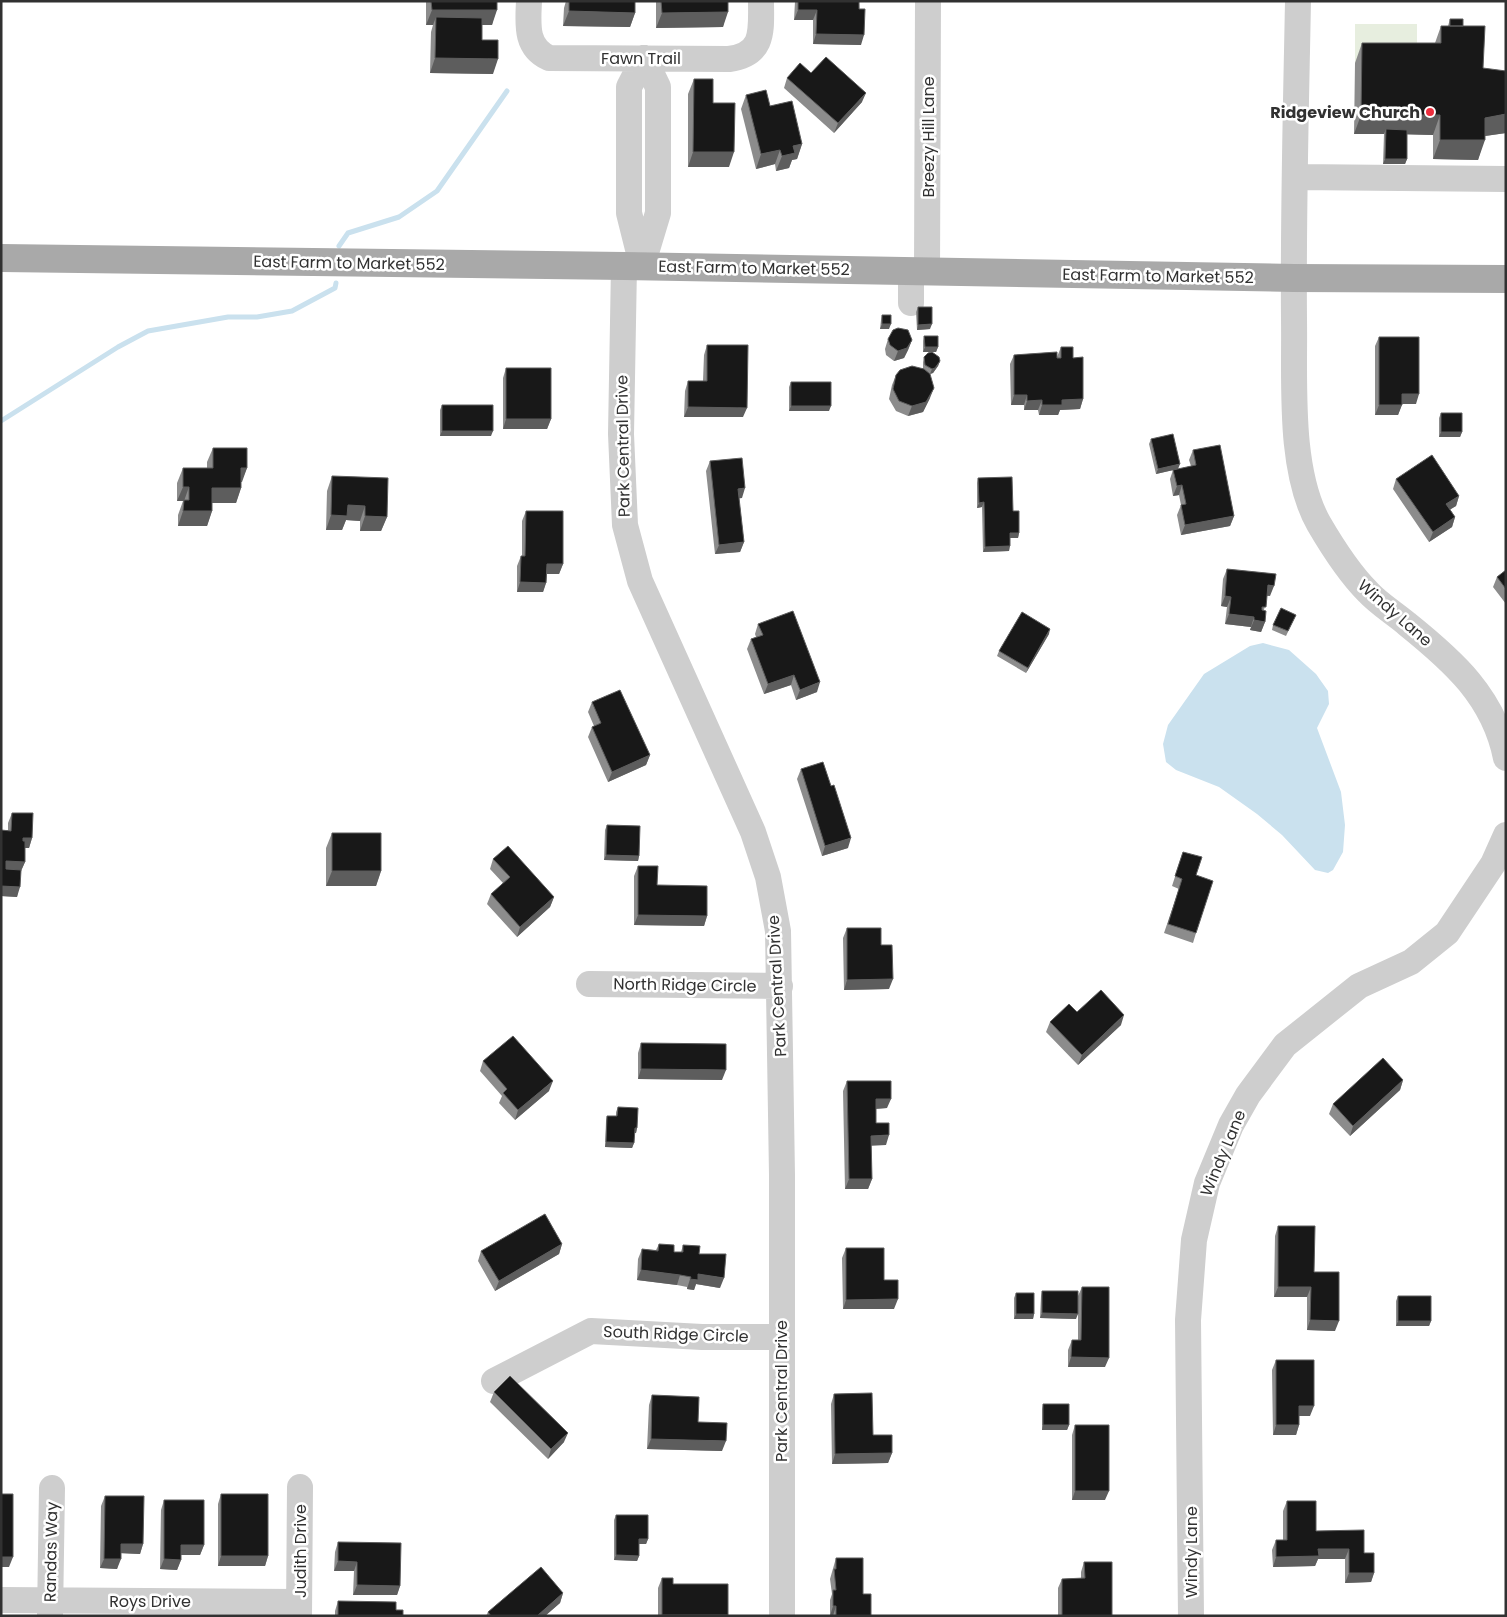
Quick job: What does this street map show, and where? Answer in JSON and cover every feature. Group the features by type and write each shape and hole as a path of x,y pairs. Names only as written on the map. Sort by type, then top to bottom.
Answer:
{"main road":[{"name":"East Farm to Market 552","path":"1,258 633,266 1294,278 1506,279"}],"street":[{"name":"Fawn Trail","path":"528,1 529,34 534,47 549,58 729,59 740,57 757,44 761,35 761,1"},
{"name":"Breezy Hill Lane","path":"911,303 919,272 928,1"},
{"name":"Windy Lane","path":"1298,1 1294,278 1295,416 1301,471 1314,512 1343,563 1369,593 1463,672 1489,710 1496,724 1506,758"},
{"name":"Park Central Drive","path":"644,58 658,87 658,213 633,266 620,434 625,525 640,581 753,832 770,886 778,930 780,986 782,1616"},
{"path":"1296,177 1506,178"},
{"name":"Windy Lane","path":"1191,1616 1188,1320 1194,1240 1207,1183 1231,1125 1248,1095 1285,1045 1359,986 1411,962 1447,933 1493,864 1506,835"},
{"name":"North Ridge Circle","path":"589,984 780,986"},
{"name":"South Ridge Circle","path":"494,1381 591,1331 702,1337 781,1337"},
{"name":"Judith Drive","path":"299,1609 300,1487"},
{"name":"Randas Way","path":"50,1608 52,1488"},
{"name":"Roys Drive","path":"1,1600 50,1608 299,1609"}],"green space":[{"path":"1355,24 1417,24 1417,63 1355,63"}],"water":[{"path":"1263,643 1289,650 1316,674 1328,691 1329,704 1317,728 1341,792 1345,825 1343,852 1333,870 1328,873 1315,870 1282,835 1257,814 1219,787 1176,770 1166,762 1163,744 1168,725 1204,674 1250,646"}],"building":[{"path":"431,1 497,1 497,10 432,10"},
{"path":"569,1 635,1 635,13 569,11"},
{"path":"661,1 728,1 728,12 662,13"},
{"path":"798,1 859,1 859,9 865,9 864,35 816,34 817,10 798,10"},
{"path":"436,17 482,18 482,40 498,40 498,59 435,58"},
{"path":"1450,19 1463,19 1463,26 1450,26"},
{"name":"Ridgeview Church","path":"1441,26 1485,26 1483,68 1506,71 1506,114 1485,118 1485,140 1440,140 1440,115 1361,115 1362,43 1441,43"},
{"path":"826,57 866,93 838,123 787,78 800,63 811,73"},
{"path":"694,79 713,79 713,103 735,103 734,152 693,152"},
{"path":"766,90 770,106 792,101 802,144 793,146 795,153 782,156 780,150 761,154 746,95"},
{"path":"1386,129 1407,130 1407,159 1385,159"},
{"path":"918,307 932,307 932,324 918,325"},
{"path":"882,315 891,315 891,324 882,324"},
{"path":"898,328 908,330 912,340 907,348 898,351 890,345 888,339 893,330"},
{"path":"924,336 938,336 938,347 925,347"},
{"path":"1379,337 1419,337 1419,394 1402,394 1402,405 1379,405"},
{"path":"707,345 748,345 747,408 688,407 688,381 707,381"},
{"path":"1061,347 1073,347 1073,358 1083,357 1083,399 1062,400 1062,405 1042,405 1042,400 1027,401 1027,395 1014,395 1014,355 1057,352 1057,358 1061,358"},
{"path":"932,352 939,357 940,361 932,369 925,365 924,357"},
{"path":"912,366 924,369 930,374 934,388 926,402 912,406 899,401 893,389 896,375 900,370"},
{"path":"506,368 551,368 551,419 506,419"},
{"path":"791,382 831,382 831,406 791,406"},
{"path":"442,405 493,405 493,431 442,431"},
{"path":"1441,413 1462,413 1462,432 1441,432"},
{"path":"1173,434 1180,464 1158,469 1151,439"},
{"path":"1220,445 1234,516 1185,525 1181,505 1186,504 1182,485 1177,486 1173,470 1196,465 1193,450"},
{"path":"213,448 247,448 247,468 241,468 241,488 212,488 212,511 183,511 184,500 189,500 189,487 183,487 183,468 213,468"},
{"path":"1432,455 1459,496 1446,504 1455,517 1433,532 1396,479"},
{"path":"742,458 745,488 738,489 744,542 719,545 710,461"},
{"path":"332,476 388,478 387,517 365,516 365,506 348,505 347,516 331,515"},
{"path":"1012,477 1013,511 1019,511 1019,533 1010,533 1010,546 985,547 984,502 979,503 978,478"},
{"path":"526,511 563,511 563,564 547,564 546,583 520,582 521,556 525,556"},
{"path":"1227,569 1276,574 1274,586 1268,585 1266,607 1262,607 1262,610 1266,611 1265,622 1254,620 1254,617 1229,614 1231,597 1225,596"},
{"path":"1506,570 1506,589 1497,577"},
{"path":"1281,608 1296,615 1288,631 1273,625"},
{"path":"793,611 820,682 800,690 794,675 768,684 751,639 763,635 758,624"},
{"path":"1022,612 1050,629 1028,668 999,651"},
{"path":"620,690 650,755 612,772 592,727 601,723 592,702"},
{"path":"823,762 831,786 834,785 851,838 825,846 801,769"},
{"path":"12,813 33,813 32,838 23,838 23,841 25,841 25,862 6,861 6,869 21,870 20,887 1,886 1,830 11,831"},
{"path":"607,825 640,826 639,856 606,855"},
{"path":"332,833 381,833 381,871 332,871"},
{"path":"508,846 554,897 520,927 491,894 510,877 493,859"},
{"path":"1183,852 1202,857 1196,875 1213,881 1196,933 1168,924 1182,879 1175,876"},
{"path":"638,866 658,866 657,885 707,886 707,916 638,915"},
{"path":"847,928 881,928 881,945 892,945 893,979 847,980"},
{"path":"1101,990 1124,1015 1082,1055 1050,1022 1069,1004 1077,1012"},
{"path":"513,1036 553,1081 518,1110 503,1093 507,1089 483,1061"},
{"path":"641,1043 726,1044 726,1070 641,1069"},
{"path":"1383,1058 1403,1080 1353,1126 1333,1104"},
{"path":"847,1081 891,1081 891,1099 876,1099 876,1123 889,1123 889,1135 871,1136 872,1179 849,1179"},
{"path":"618,1107 638,1108 634,1143 606,1142 607,1116 617,1116"},
{"path":"545,1214 562,1244 499,1281 481,1251"},
{"path":"1278,1226 1315,1226 1314,1272 1339,1272 1339,1321 1310,1320 1311,1287 1278,1287"},
{"path":"659,1244 674,1245 674,1252 683,1252 683,1245 700,1246 699,1254 726,1254 724,1278 698,1274 698,1280 680,1275 641,1270 642,1249 658,1251"},
{"path":"846,1248 884,1248 884,1280 898,1280 898,1299 846,1300"},
{"path":"1082,1287 1109,1287 1109,1358 1071,1357 1072,1340 1081,1340"},
{"path":"1042,1291 1078,1291 1078,1314 1042,1313"},
{"path":"1016,1293 1034,1293 1034,1314 1016,1314"},
{"path":"1398,1296 1431,1296 1431,1321 1398,1321"},
{"path":"1276,1360 1314,1360 1314,1406 1299,1406 1299,1425 1276,1425"},
{"path":"510,1376 568,1433 551,1449 494,1392"},
{"path":"872,1393 873,1435 892,1435 892,1453 835,1454 834,1394"},
{"path":"652,1395 699,1397 698,1422 727,1423 726,1441 651,1439"},
{"path":"1043,1404 1069,1404 1069,1425 1043,1425"},
{"path":"1075,1425 1109,1425 1109,1491 1075,1491"},
{"path":"1,1494 13,1494 13,1557 1,1557"},
{"path":"221,1494 268,1494 268,1556 221,1556"},
{"path":"105,1496 144,1496 143,1544 121,1544 121,1559 104,1559"},
{"path":"164,1500 204,1500 204,1545 181,1545 181,1560 164,1559"},
{"path":"1287,1501 1316,1501 1316,1531 1364,1530 1364,1553 1374,1553 1374,1573 1349,1573 1349,1549 1318,1549 1319,1556 1276,1557 1276,1540 1287,1540"},
{"path":"616,1515 648,1515 648,1539 639,1539 639,1556 616,1555"},
{"path":"338,1542 401,1543 400,1586 357,1585 357,1562 338,1561"},
{"path":"836,1558 863,1558 863,1594 871,1594 871,1616 836,1616 836,1606 833,1606 833,1590 836,1590 834,1569 836,1569"},
{"path":"1084,1562 1112,1562 1112,1616 1062,1616 1062,1579 1085,1578"},
{"path":"541,1567 563,1593 537,1616 491,1616 488,1612"},
{"path":"662,1578 673,1578 673,1584 728,1584 728,1615 662,1615"},
{"path":"338,1601 396,1602 396,1610 403,1610 403,1616 338,1616"}],"waterway":[{"path":"339,246 348,233 399,217 437,191 507,91"},
{"path":"1,421 118,347 148,331 228,317 257,317 292,311 335,288 336,283"}],"place":[{"name":"Ridgeview Church","path":"1430,112"}]}
